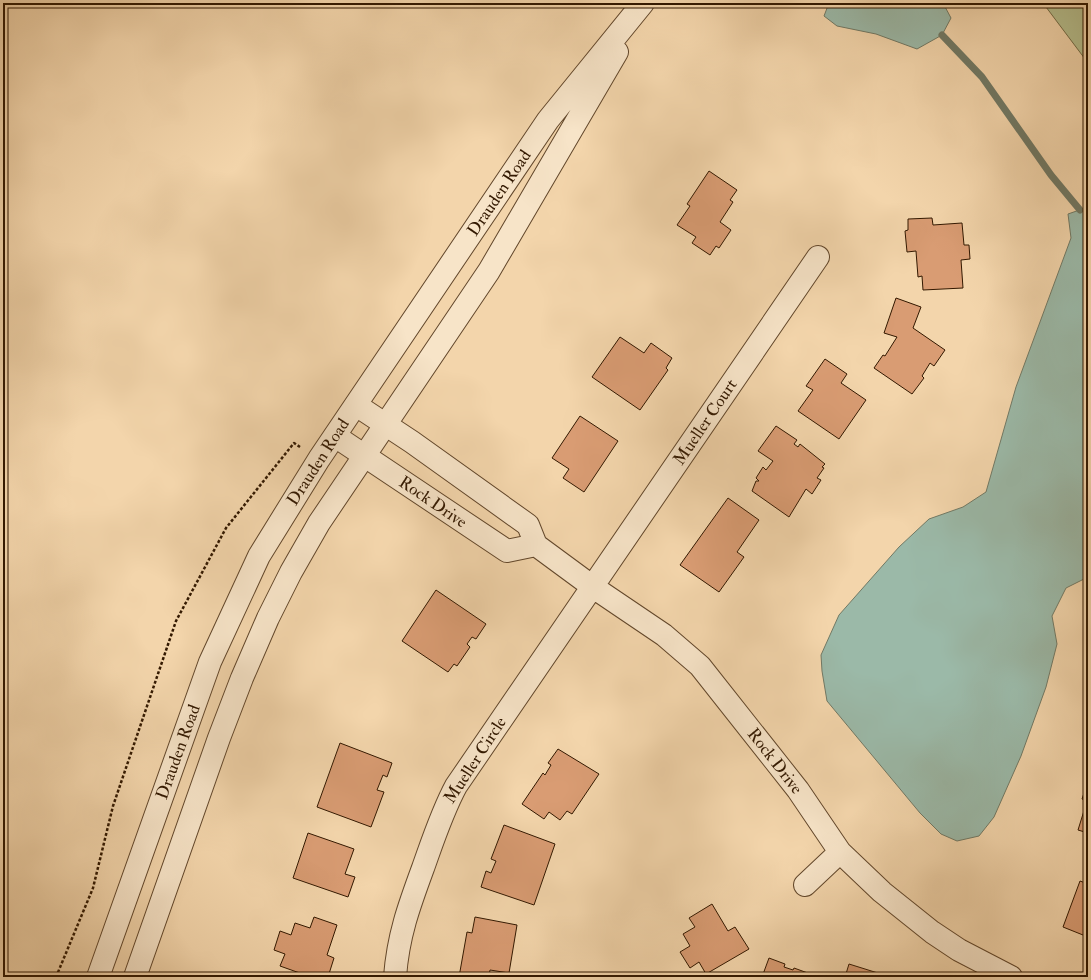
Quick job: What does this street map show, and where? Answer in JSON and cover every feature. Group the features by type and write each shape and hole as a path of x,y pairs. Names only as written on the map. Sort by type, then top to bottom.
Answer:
{"street":[{"name":"Drauden Road","path":"98,977 210,662 260,556 335,436 548,120 644,3"},
{"name":"Drauden Road","path":"135,977 219,738 265,625 319,523 384,424 489,271 644,3"},
{"name":"Mueller Court","path":"593,586 818,257"},
{"path":"356,405 528,525 536,545"},
{"name":"Rock Drive","path":"335,436 507,551 536,545 664,635 700,666 798,790 840,852 882,892 932,932 959,950 1011,977"},
{"name":"Mueller Circle","path":"395,977 397,949 405,918 439,822 452,792 593,586"},
{"path":"805,885 840,852"}],"path":[{"path":"56,977 93,888 113,806 176,621 226,528 294,443 305,450"}],"green space":[{"path":"1043,3 1088,3 1088,63"}],"shaded area":[{"path":"829,3 943,3 951,18 942,35 917,49 876,34 837,26 824,16"},
{"path":"1088,207 1088,577 1066,588 1052,616 1057,644 1046,687 1021,756 994,817 979,836 957,841 941,834 920,813 827,701 821,655 839,615 899,547 929,519 963,507 986,492 1016,387 1071,238 1068,214"}],"building":[{"path":"709,171 737,190 730,200 733,202 720,222 731,230 719,248 716,246 710,255 692,243 696,237 677,225 690,206 687,204"},
{"path":"932,218 933,225 962,223 964,245 969,245 970,259 961,260 963,288 923,290 922,276 918,277 916,251 907,252 905,231 908,230 908,219"},
{"path":"896,298 921,307 913,328 945,350 934,366 930,363 922,376 924,378 912,394 874,368 883,355 885,356 897,337 884,333"},
{"path":"620,337 644,353 651,343 672,358 666,368 668,370 640,410 592,377"},
{"path":"825,359 847,374 841,383 866,400 839,439 798,411 813,390 806,386"},
{"path":"580,416 618,441 584,492 563,478 569,469 552,458"},
{"path":"776,426 797,440 794,444 798,447 800,444 825,464 817,478 821,480 812,494 806,489 789,517 752,491 756,481 759,481 756,478 763,467 766,470 773,461 758,451"},
{"path":"728,498 759,520 737,552 744,557 719,592 680,565"},
{"path":"436,590 486,624 476,639 472,637 467,644 470,647 457,666 454,664 448,672 402,641"},
{"path":"340,743 392,763 387,777 383,775 377,790 384,792 371,827 317,807"},
{"path":"558,749 599,774 572,814 567,811 560,820 549,812 544,819 522,804 543,773 545,775 551,765 548,763"},
{"path":"1087,784 1088,833 1078,830 1087,801 1082,799"},
{"path":"504,825 555,844 534,905 481,887 486,871 491,873 496,861 491,859"},
{"path":"308,833 354,849 345,874 355,877 348,897 293,878"},
{"path":"1080,881 1088,884 1088,937 1063,927"},
{"path":"712,904 728,931 735,927 749,949 706,974 699,962 690,968 680,952 690,946 683,934 695,927 689,918"},
{"path":"314,917 337,925 327,955 334,958 328,977 311,977 280,966 285,954 274,950 280,931 291,935 295,923 310,928"},
{"path":"475,917 517,925 509,973 490,970 489,977 459,977 467,932 472,933"},
{"path":"769,958 785,964 784,967 793,970 794,968 816,976 762,977"},
{"path":"849,964 881,974 880,977 845,977"}],"waterway":[{"path":"942,35 982,77 1051,175 1080,210"}]}
